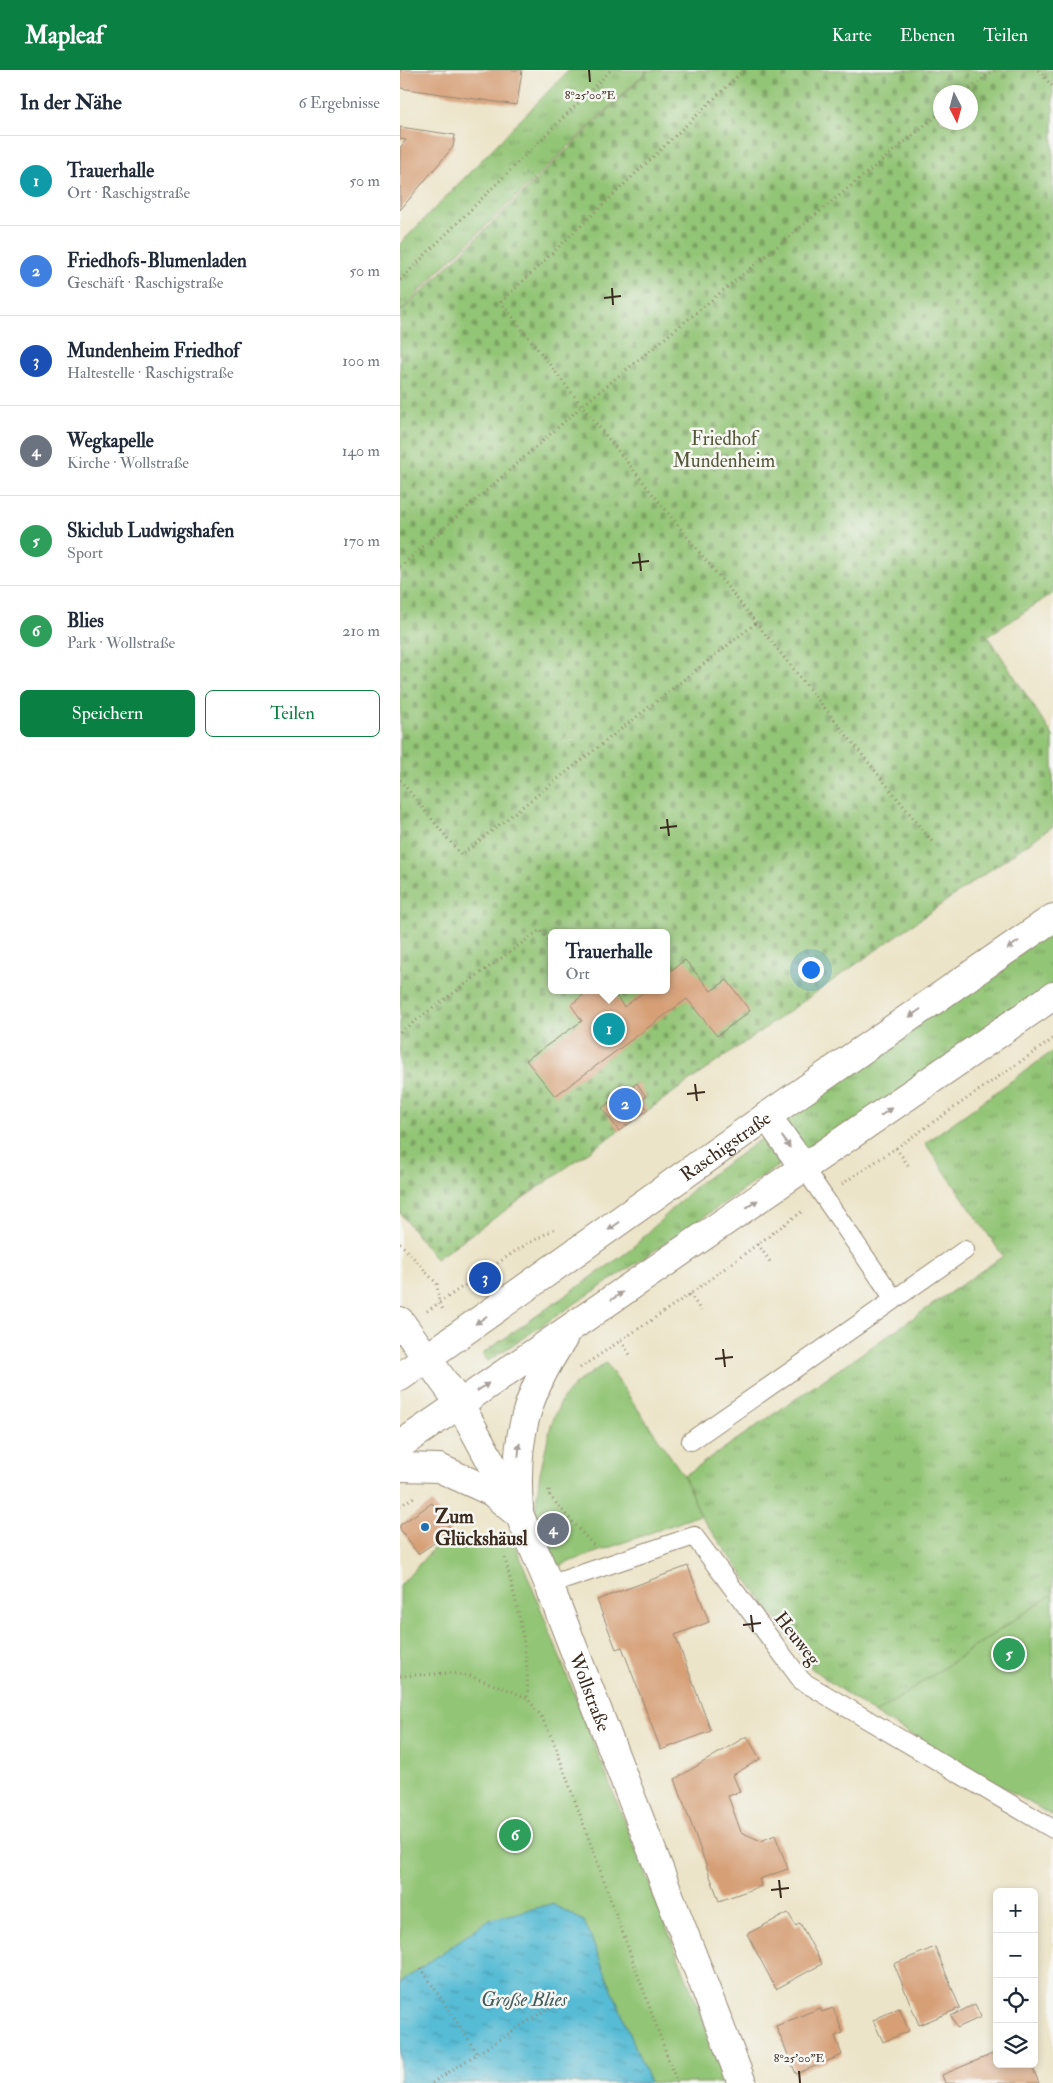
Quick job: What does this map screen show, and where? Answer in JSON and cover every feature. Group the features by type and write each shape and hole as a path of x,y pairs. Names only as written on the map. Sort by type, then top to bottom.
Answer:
{"street":[{"name":"Raschigstraße","path":"400,1378 767,1116 1053,918"},
{"path":"400,1445 1053,996"},
{"path":"767,1116 804,1168"},
{"name":"Wollstraße","path":"400,1321 460,1404 520,1516 549,1585 742,2083"},
{"path":"520,1516 517,1479 519,1443 525,1418 544,1366 571,1327"},
{"path":"400,1467 439,1468 455,1474 492,1492 520,1516"}],"lane":[{"path":"804,1168 894,1299"},
{"path":"692,1441 965,1250"},
{"name":"Heuweg","path":"549,1585 694,1536 802,1681 1053,1829"}],"path":[{"path":"400,280 611,70"},
{"path":"744,70 501,302 582,406 934,844"},
{"path":"975,85 994,70"},
{"path":"1038,70 1053,87"},
{"path":"400,567 582,406 933,119"},
{"path":"400,780 462,855 756,623"},
{"path":"400,1032 540,930 548,939"},
{"path":"579,1369 690,1294 823,1196 896,1148 1053,1039"},
{"path":"896,1148 910,1168"},
{"path":"400,1243 437,1284 439,1304"},
{"path":"758,1244 771,1263"},
{"path":"690,1294 701,1311"},
{"path":"621,1341 631,1356"},
{"path":"548,1488 550,1496 610,1565"},
{"path":"504,1555 527,1667 527,1698"},
{"path":"400,1676 428,1673 461,1675 487,1682 527,1698 541,1716 553,1740 677,2083"},
{"path":"421,1968 478,2054"},
{"path":"432,2083 570,1994"}],"green space":[{"path":"569,70 648,70 437,273 400,312 400,244"},
{"name":"Friedhof Mundenheim","path":"649,70 1053,70 1053,593 988,636 1053,736 1053,826 436,1259 400,1213 400,313"},
{"path":"1053,918 1053,996 804,1168 767,1116"},
{"path":"1053,1051 1053,1594 875,1714 812,1669 700,1515 684,1476 1003,1256 925,1143"},
{"path":"770,1133 782,1163 635,1264 488,1361 482,1354 629,1251 699,1183"},
{"path":"606,1363 684,1476 700,1515 558,1566 535,1510 540,1473 551,1425 561,1401 576,1383"},
{"path":"445,1535 502,1546 515,1544 728,2083 400,2083 400,1586"},
{"path":"1053,1594 1053,1816 875,1714"}],"water":[{"name":"Große Blies","path":"552,1904 584,1921 650,2083 400,2083 400,1983 488,1920"}],"building":[{"path":"400,70 522,70 517,105 400,88"},
{"path":"400,127 455,135 453,147 400,210 400,148 406,140 400,139"},
{"path":"685,960 711,991 727,980 750,1011 717,1036 687,999 555,1096 526,1060 582,1021 571,1005 584,994 615,994 624,1007 641,994 670,994 670,971"},
{"path":"637,1083 646,1097 641,1101 648,1110 619,1131 602,1108"},
{"name":"Zum Glückshäusl","path":"432,1503 452,1531 418,1554 400,1529 400,1525"},
{"path":"552,1517 564,1532 553,1540 542,1525"},
{"path":"688,1566 709,1622 675,1635 711,1731 661,1750 622,1647 616,1649 597,1600"},
{"path":"747,1736 760,1759 733,1775 740,1792 728,1796 741,1832 761,1841 775,1835 788,1869 759,1879 761,1886 719,1901 675,1779"},
{"path":"788,1913 796,1926 800,1923 822,1964 776,1989 747,1934"},
{"path":"935,1947 960,2008 919,2025 894,1964"},
{"path":"975,2004 981,2017 957,2028 951,2016"},
{"path":"820,2008 822,2012 833,2008 843,2033 835,2036 842,2055 796,2074 776,2026"},
{"path":"899,2008 909,2031 883,2042 873,2020"},
{"path":"993,2054 993,2068 1033,2068 1039,2083 945,2083 942,2075"}],"place":[{"name":"Trauerhalle","path":"609,1029"},
{"name":"Friedhofs-Blumenladen","path":"625,1104"},
{"name":"Mundenheim Friedhof","path":"485,1278"},
{"name":"Zum Glückshäusl","path":"425,1527"},
{"name":"Wegkapelle","path":"553,1529"},
{"name":"Skiclub Ludwigshafen","path":"1009,1654"},
{"name":"Blies","path":"515,1835"}]}
